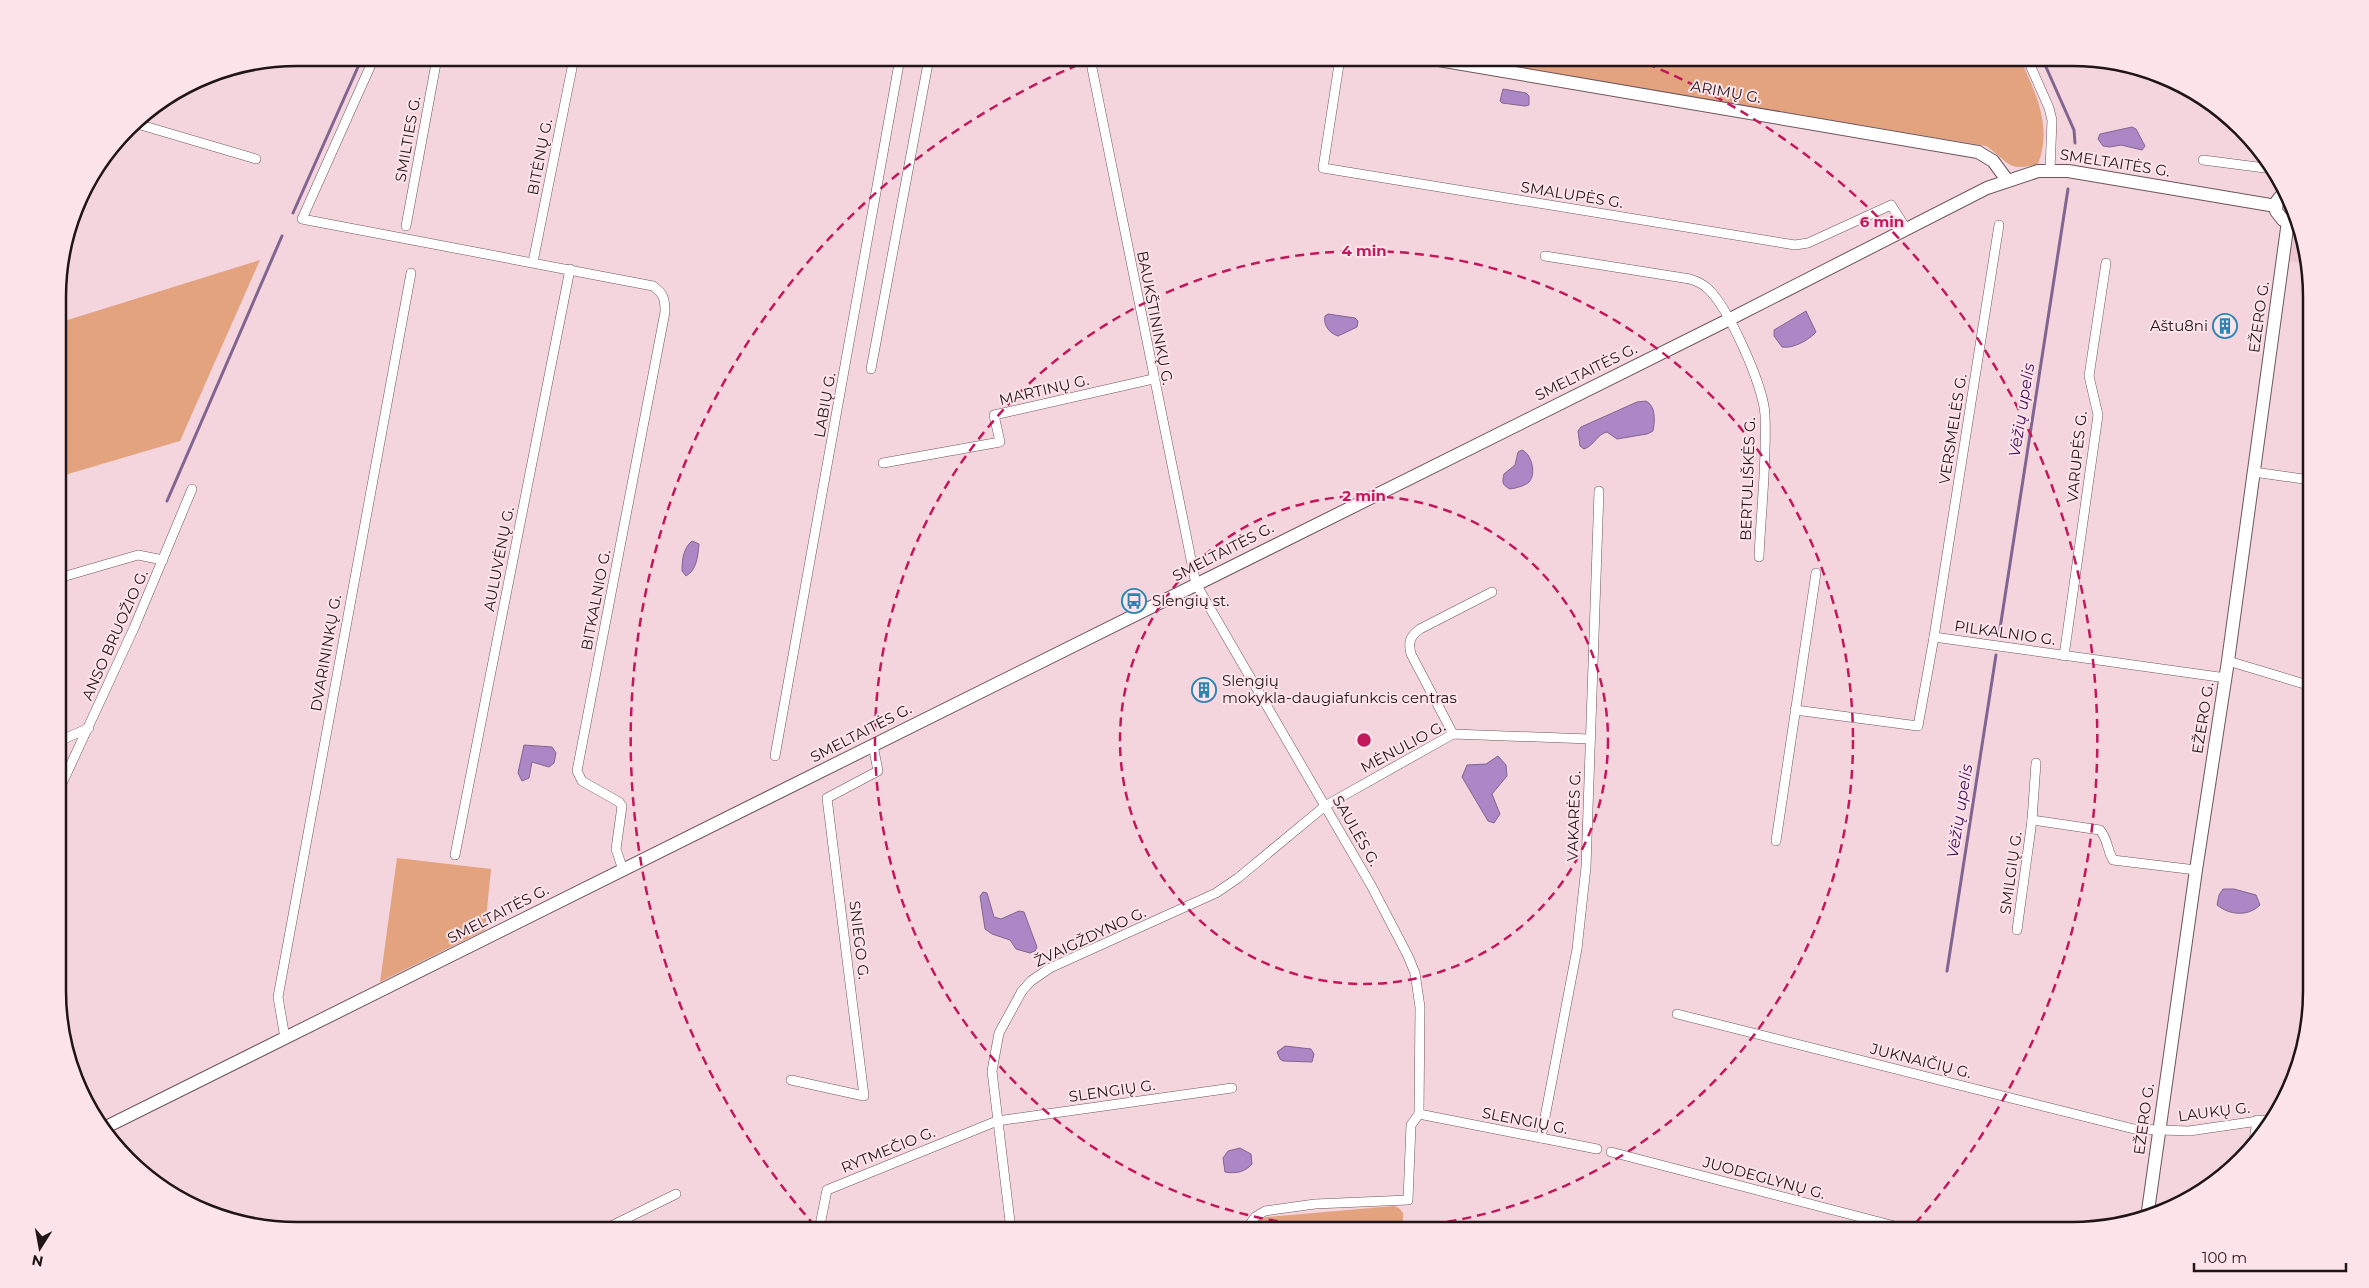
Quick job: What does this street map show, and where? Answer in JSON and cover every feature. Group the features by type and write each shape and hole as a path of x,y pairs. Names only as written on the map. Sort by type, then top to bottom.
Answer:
{"main road":[{"name":"ARIMŲ G.","path":"1474,66 1978,152 1992,161 2007,180"},
{"name":"SMELTAITĖS G.","path":"110,1125 2007,180 2038,171 2068,171 2276,206"},
{"path":"2280,197 2276,206 2279,216 2289,221"},
{"name":"EŽERO G.","path":"2148,1208 2196,870 2226,678 2290,222"}],"street":[{"path":"370,66 302,219 570,269"},
{"name":"SMILTIES G.","path":"406,226 436,66"},
{"name":"BITĖNŲ G.","path":"533,262 572,66"},
{"name":"LABIŲ G.","path":"775,756 899,66"},
{"path":"871,369 928,66"},
{"name":"BAUKŠTININKŲ G.","path":"1092,66 1153,379 1196,584"},
{"name":"SMALUPĖS G.","path":"1339,66 1323,168 1795,245 1808,243 1891,205 1906,230"},
{"path":"2031,66 2049,108 2052,120 2050,170"},
{"path":"143,126 256,159"},
{"path":"2203,160 2263,168"},
{"name":"VERSMELĖS G.","path":"1934,637 1999,225"},
{"path":"1545,256 1694,281 1711,292 1730,319"},
{"name":"VARUPĖS G.","path":"2064,656 2098,415 2089,376 2106,263"},
{"name":"BITKALNIO G.","path":"570,269 653,286 666,298 665,312 577,771 582,781 619,802 622,806 616,849 623,870"},
{"name":"AULUVĖNŲ G.","path":"454,855 570,269"},
{"name":"DVARININKŲ G.","path":"285,1038 278,997 411,273"},
{"name":"BERTULIŠKĖS G.","path":"1730,319 1759,385 1765,413 1759,557"},
{"name":"MARTINŲ G.","path":"883,463 1000,442 994,416 1153,379"},
{"path":"2254,472 2303,479"},
{"name":"ANSO BRUOŽIO G.","path":"66,775 163,560 192,489"},
{"name":"VAKARĖS G.","path":"1541,1138 1578,940 1586,867 1600,491"},
{"path":"66,576 138,555 163,560"},
{"path":"1776,841 1816,573"},
{"name":"SAULĖS G.","path":"1196,584 1380,901 1415,973 1421,1024 1419,1114 1411,1126 1408,1200 1315,1204 1265,1211 1255,1217 1252,1222"},
{"path":"1453,734 1411,654 1410,641 1412,635 1420,629 1492,592"},
{"name":"PILKALNIO G.","path":"1795,710 1918,726 1934,637 2226,678"},
{"path":"2228,661 2303,684"},
{"path":"66,738 88,728"},
{"name":"MĖNULIO G.","path":"1325,806 1453,734 1590,740"},
{"name":"SNIEGO G.","path":"791,1080 864,1096 827,798 878,771 873,745"},
{"name":"SMILGIŲ G.","path":"2017,930 2032,820 2036,763"},
{"name":"ŽVAIGŽDYNO G.","path":"1010,1222 992,1071 999,1033 1022,991 1031,981 1050,968 1216,892 1238,878 1325,806"},
{"name":"SMILGIŲ G.","path":"2032,820 2100,830 2107,838 2108,853 2112,860 2196,870"},
{"name":"JUKNAIČIŲ G.","path":"1678,1014 2134,1129 2159,1131"},
{"name":"SLENGIŲ G.","path":"997,1121 1232,1088"},
{"name":"SLENGIŲ G.","path":"1419,1114 1597,1149"},
{"path":"2256,1130 2257,1120"},
{"name":"LAUKŲ G.","path":"2159,1131 2196,1130 2264,1120"},
{"name":"RYTMEČIO G.","path":"821,1222 827,1190 997,1121"},
{"name":"JUODEGLYNŲ G.","path":"1611,1152 1879,1222"},
{"path":"619,1222 676,1194"}],"shaded area":[{"path":"1509,66 2023,66 2036,96 2043,123 2044,136 2038,164 2014,166 2004,161 1986,146"},
{"path":"1503,89 1526,93 1529,96 1529,105 1502,103 1500,101"},
{"path":"2132,127 2136,129 2145,146 2142,150 2121,145 2103,146 2098,139 2100,134"},
{"path":"2294,236 2300,263 2288,260"},
{"path":"260,260 180,441 66,475 66,321"},
{"path":"1806,311 1816,332 1801,343 1791,347 1782,347 1774,336 1774,330"},
{"path":"1328,314 1355,318 1358,321 1357,327 1338,336 1335,335 1329,331 1326,325 1325,316"},
{"path":"1646,401 1652,406 1653,410 1653,431 1647,434 1617,439 1607,432 1584,449 1580,446 1578,431 1581,427 1637,402"},
{"path":"1522,450 1530,459 1533,474 1525,485 1510,489 1503,483 1504,474 1515,465 1518,452"},
{"path":"692,541 699,544 697,557 693,570 686,576 682,571 683,559 687,547"},
{"path":"524,745 552,747 556,753 554,763 549,767 532,762 529,778 522,781 518,773"},
{"path":"1498,756 1506,765 1507,776 1492,794 1500,814 1494,823 1488,821 1462,777 1467,765 1486,764"},
{"path":"397,858 491,869 485,930 380,982"},
{"path":"2223,889 2234,889 2256,895 2260,905 2244,913 2227,911 2217,905 2219,895"},
{"path":"983,892 987,893 994,917 1001,919 1019,911 1024,912 1037,947 1035,951 1030,953 1016,949 1010,940 992,934 985,929 980,896"},
{"path":"1285,1046 1311,1049 1314,1054 1312,1062 1283,1061 1277,1052"},
{"path":"1240,1148 1251,1154 1252,1164 1240,1172 1225,1172 1223,1158 1228,1151"},
{"path":"1394,1206 1403,1213 1403,1222 1258,1222 1266,1217"}],"waterway":[{"path":"293,213 358,66"},
{"name":"Vėžių upelis","path":"2046,66 2074,130 2075,143"},
{"name":"Vėžių upelis","path":"2072,159 2073,153"},
{"name":"Vėžių upelis","path":"1999,635 2068,189"},
{"path":"167,501 282,236"},
{"name":"Vėžių upelis","path":"1947,971 1996,655"}],"place":[{"name":"Aštu8ni","path":"2225,326"},
{"name":"Slengių st.","path":"1134,601"},
{"name":"Slengių mokykla-daugiafunkcis centras","path":"1204,690"}]}
